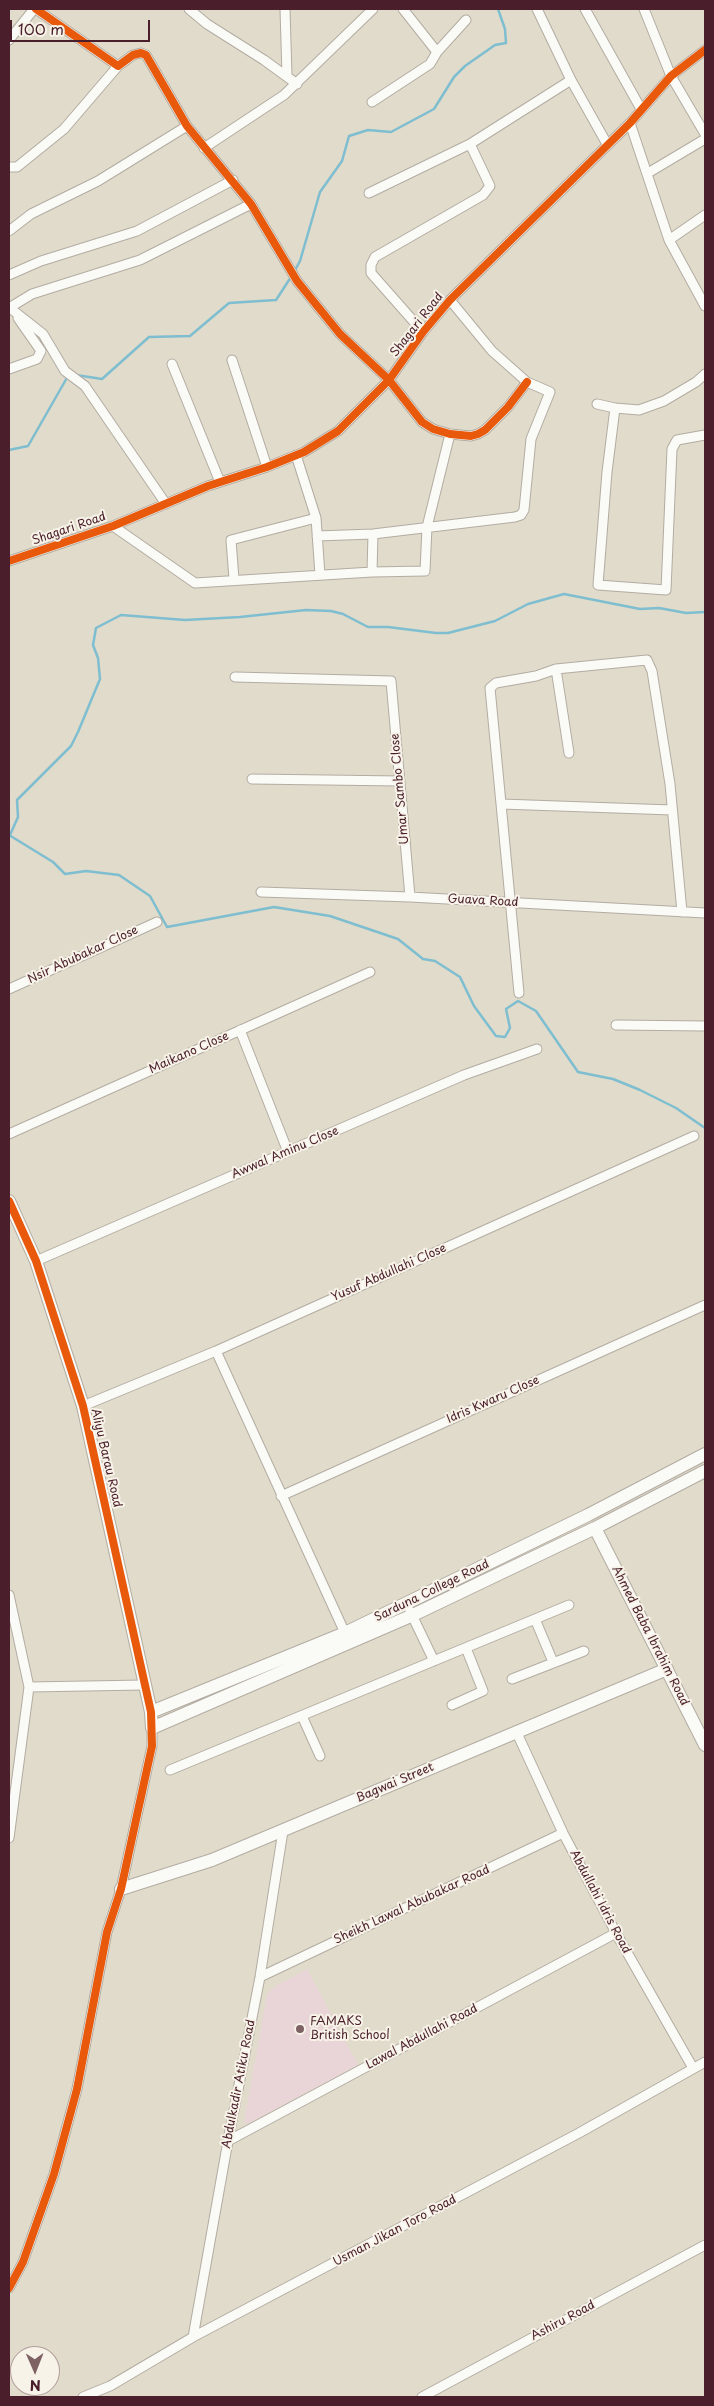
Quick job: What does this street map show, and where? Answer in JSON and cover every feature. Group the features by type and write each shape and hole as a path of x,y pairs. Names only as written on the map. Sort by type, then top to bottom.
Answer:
{"street":[{"path":"9,40 35,9 118,66"},
{"path":"189,9 207,24 297,84"},
{"path":"285,9 287,76"},
{"path":"204,148 297,84 365,12 373,9"},
{"path":"403,9 437,52"},
{"path":"537,9 572,80 607,144"},
{"path":"586,9 642,109"},
{"path":"644,9 671,76 705,134"},
{"path":"372,102 430,64 437,52 466,20"},
{"name":"Shagari Road","path":"9,561 113,526 220,482 267,467 296,455 338,431 389,380 423,332 450,300 630,122 671,76 705,50"},
{"path":"9,167 17,167 64,129 118,66 133,55 141,53 146,55 187,126 251,204 296,281 340,334 389,380 422,422 432,429 450,434 471,436 485,430 508,407 527,382"},
{"path":"368,194 470,144 572,80"},
{"path":"630,122 669,240 704,302"},
{"path":"9,231 31,214 98,181 187,126"},
{"path":"648,173 705,139"},
{"path":"423,332 371,272 371,265 375,257 483,195 490,186 470,144"},
{"path":"9,275 41,261 137,231 233,180"},
{"path":"9,307 32,294 140,260 251,204"},
{"path":"669,240 705,215"},
{"path":"317,536 373,534 521,515 524,510 531,439 550,392 527,382 492,351 450,300"},
{"path":"9,307 41,351 37,359 9,369"},
{"path":"9,307 43,334 67,372 85,386 166,504"},
{"path":"232,360 267,467"},
{"path":"172,364 220,482"},
{"path":"597,404 639,410 664,401 696,382 705,374"},
{"path":"616,408 607,472 598,585 666,590 672,449 677,440 705,435"},
{"path":"113,526 195,583 234,579 425,571 427,527 450,434"},
{"path":"296,455 316,518 320,575 317,575"},
{"path":"234,579 231,540 316,518"},
{"path":"372,572 373,534"},
{"path":"519,992 490,688 496,683 536,676 556,669 647,660 652,671 672,810 682,912"},
{"path":"556,669 569,752"},
{"name":"Umar Sambo Close","path":"234,677 391,681 410,897"},
{"path":"252,779 400,780"},
{"path":"501,804 672,810"},
{"name":"Guava Road","path":"261,892 410,897 705,913"},
{"name":"Nsir Abubakar Close","path":"9,989 157,922"},
{"name":"Maikano Close","path":"9,1134 370,972"},
{"path":"616,1025 705,1026"},
{"path":"240,1030 288,1152"},
{"name":"Awwal Aminu Close","path":"36,1261 464,1075 537,1049"},
{"name":"Yusuf Abdullahi Close","path":"83,1406 216,1351 694,1136"},
{"name":"Aliyu Barau Road","path":"9,1201 36,1261 83,1406 151,1712 152,1728"},
{"name":"Idris Kwaru Close","path":"282,1496 705,1305"},
{"path":"216,1351 345,1633"},
{"name":"Sarduna College Road","path":"151,1712 345,1633 410,1609 705,1454"},
{"name":"Sarduna College Road","path":"152,1728 410,1609 595,1528 705,1471"},
{"name":"Ahmed Baba Ibrahim Road","path":"595,1528 705,1745"},
{"path":"9,1595 29,1687 9,1838"},
{"path":"170,1770 568,1605"},
{"path":"410,1609 434,1661"},
{"path":"535,1619 553,1662"},
{"path":"452,1705 482,1691 466,1648"},
{"path":"512,1679 584,1651"},
{"name":"Bagwai Street","path":"121,1889 212,1860 667,1669"},
{"path":"29,1687 144,1685"},
{"path":"302,1716 320,1756"},
{"path":"9,2288 23,2262 54,2174 77,2089 107,1932 121,1889 152,1746 152,1728"},
{"name":"Abdullahi Idris Road","path":"516,1731 564,1833 616,1933 693,2068"},
{"name":"Abdulkadir Atiku Road","path":"193,2337 260,1977 283,1831"},
{"name":"Sheikh Lawal Abubakar Road","path":"260,1977 564,1833"},
{"name":"Lawal Abdullahi Road","path":"228,2141 616,1933"},
{"name":"Usman Jikan Toro Road","path":"83,2397 110,2386 193,2337 579,2134 705,2062"},
{"name":"Ashiru Road","path":"422,2397 437,2394 705,2245"}],"shaded area":[{"name":"FAMAKS British School","path":"307,1969 358,2065 247,2124 244,2123 267,1994 276,1986"}],"waterway":[{"path":"294,272 300,261 320,192 342,161 349,136 368,130 391,132 434,109 454,77 465,66 495,45 506,43 505,29 498,9"},
{"path":"76,375 102,379 149,337 190,336 229,303 276,300 291,277"},
{"path":"9,450 28,446 68,376"},
{"path":"10,835 18,817 17,800 71,746 78,732 100,679 98,658 93,645 96,628 121,615 185,620 240,617 306,610 331,611 343,614 368,627 448,633 495,621 528,604 564,594 640,609 659,608 686,613 705,612"},
{"path":"9,835 53,862 65,874 86,871 119,875 150,896 167,927 274,907 330,916 398,939 423,959 435,961 460,977 474,1006 496,1036 505,1037 510,1028 506,1009 518,1001 536,1011 578,1072 613,1079 640,1090 676,1108 705,1128"}],"cycle path":[{"path":"36,9 118,66 133,55 141,53 146,55 187,126 251,204 297,281 340,334 389,380 422,422 433,429 450,434 471,436 478,434 485,430 508,407 527,382"},
{"path":"9,561 113,526 208,486 267,467 304,452 338,431 389,380 423,332 450,300 630,123 671,76 705,50"},
{"path":"9,1201 36,1261 83,1406 151,1712 152,1746 121,1889 107,1932 77,2089 54,2174 23,2262 9,2288"}],"place":[{"name":"FAMAKS British School","path":"300,2029"}]}
